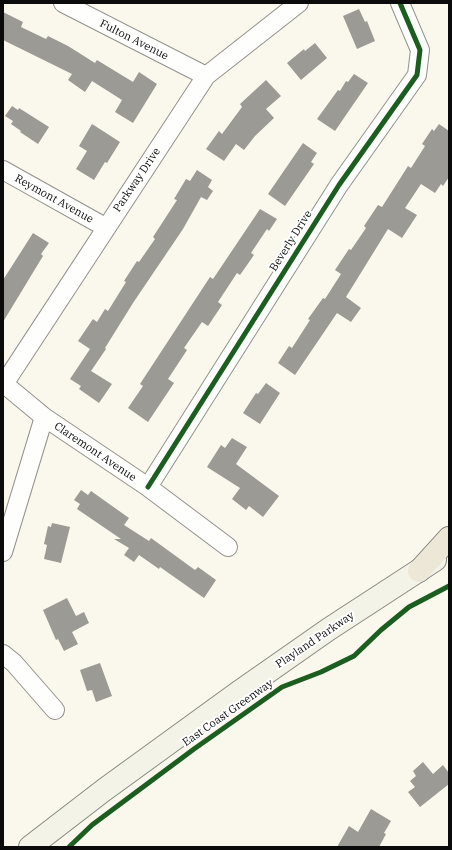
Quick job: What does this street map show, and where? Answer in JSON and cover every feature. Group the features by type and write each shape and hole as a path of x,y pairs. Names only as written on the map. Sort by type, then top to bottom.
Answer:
{"main road":[{"path":"418,570 449,538"},
{"name":"Playland Parkway","path":"30,847 104,790 245,688 329,629 418,570 449,552"}],"street":[{"name":"Fulton Avenue","path":"63,3 206,76"},
{"name":"Parkway Drive","path":"4,383 206,76 299,3"},
{"name":"Beverly Drive","path":"148,487 339,185 417,75 420,50 400,3"},
{"name":"Reymont Avenue","path":"3,170 106,227"},
{"name":"Claremont Avenue","path":"4,383 44,417 148,487 228,547"},
{"path":"3,552 44,417"},
{"path":"3,654 14,663 55,710"}],"building":[{"path":"359,9 365,22 367,21 375,41 357,49 343,16"},
{"path":"3,12 23,22 21,27 46,39 48,36 68,46 95,63 97,60 133,82 139,72 157,84 133,123 115,112 122,100 92,81 85,92 68,80 72,74 3,40"},
{"path":"315,43 327,58 301,80 287,63 304,49 305,51"},
{"path":"354,74 368,83 335,131 317,119 338,90 340,91 346,81 348,82"},
{"path":"266,80 281,96 266,109 274,118 255,136 244,150 236,144 224,161 206,149 219,131 222,134 242,107 240,104"},
{"path":"12,106 18,110 19,108 49,127 38,144 20,132 21,131 11,124 13,121 5,116"},
{"path":"92,124 120,142 94,180 76,169 87,151 79,146"},
{"path":"439,124 449,131 449,177 443,186 441,184 435,193 421,184 405,208 417,215 402,238 388,229 346,297 361,308 351,322 337,313 295,375 278,363 289,346 292,348 310,320 308,319 323,298 325,299 341,274 335,270 349,249 351,250 366,228 364,226 378,205 382,207 408,166 411,168 425,146 422,144 432,129 434,131"},
{"path":"303,143 317,153 311,162 314,164 285,206 268,194"},
{"path":"197,170 212,180 208,187 213,191 207,200 201,197 183,229 133,303 105,348 106,349 91,371 112,384 99,403 79,389 81,386 70,379 90,349 78,341 93,319 97,322 105,309 108,311 126,282 124,281 137,261 139,262 155,239 153,237 177,200 174,199 186,179 190,181"},
{"path":"260,209 277,219 269,231 267,229 251,253 254,255 240,275 237,273 218,302 222,305 208,326 202,322 184,348 187,350 168,379 174,383 148,422 128,408 143,386 140,384 210,277 213,279"},
{"path":"33,233 49,243 41,254 43,256 3,322 3,280"},
{"path":"266,383 280,393 260,424 243,413 256,393 258,394"},
{"path":"232,438 247,447 236,464 279,496 263,517 249,506 246,510 232,499 240,488 207,467 221,445 225,448"},
{"path":"81,490 88,495 91,491 129,518 124,525 149,541 151,538 195,570 198,567 216,580 204,598 160,567 159,569 139,555 134,562 124,555 129,548 114,539 121,539 77,509 80,504 74,500"},
{"path":"52,523 70,527 61,563 44,559 47,545 44,544 48,526 51,527"},
{"path":"67,598 76,616 84,612 89,623 72,632 78,644 64,651 58,639 56,640 43,610"},
{"path":"100,663 112,696 96,702 92,690 87,691 80,670"},
{"path":"423,762 433,774 443,765 449,773 449,784 420,807 408,792 415,787 410,781 416,776 413,771"},
{"path":"371,809 391,821 384,833 386,834 379,847 337,847 349,826 358,832"}],"cycle path":[{"path":"148,487 339,185 417,75 420,50 400,3"},
{"name":"East Coast Greenway","path":"69,847 92,825 194,749 282,687 321,672 354,656 381,630 409,607 449,586"}]}
